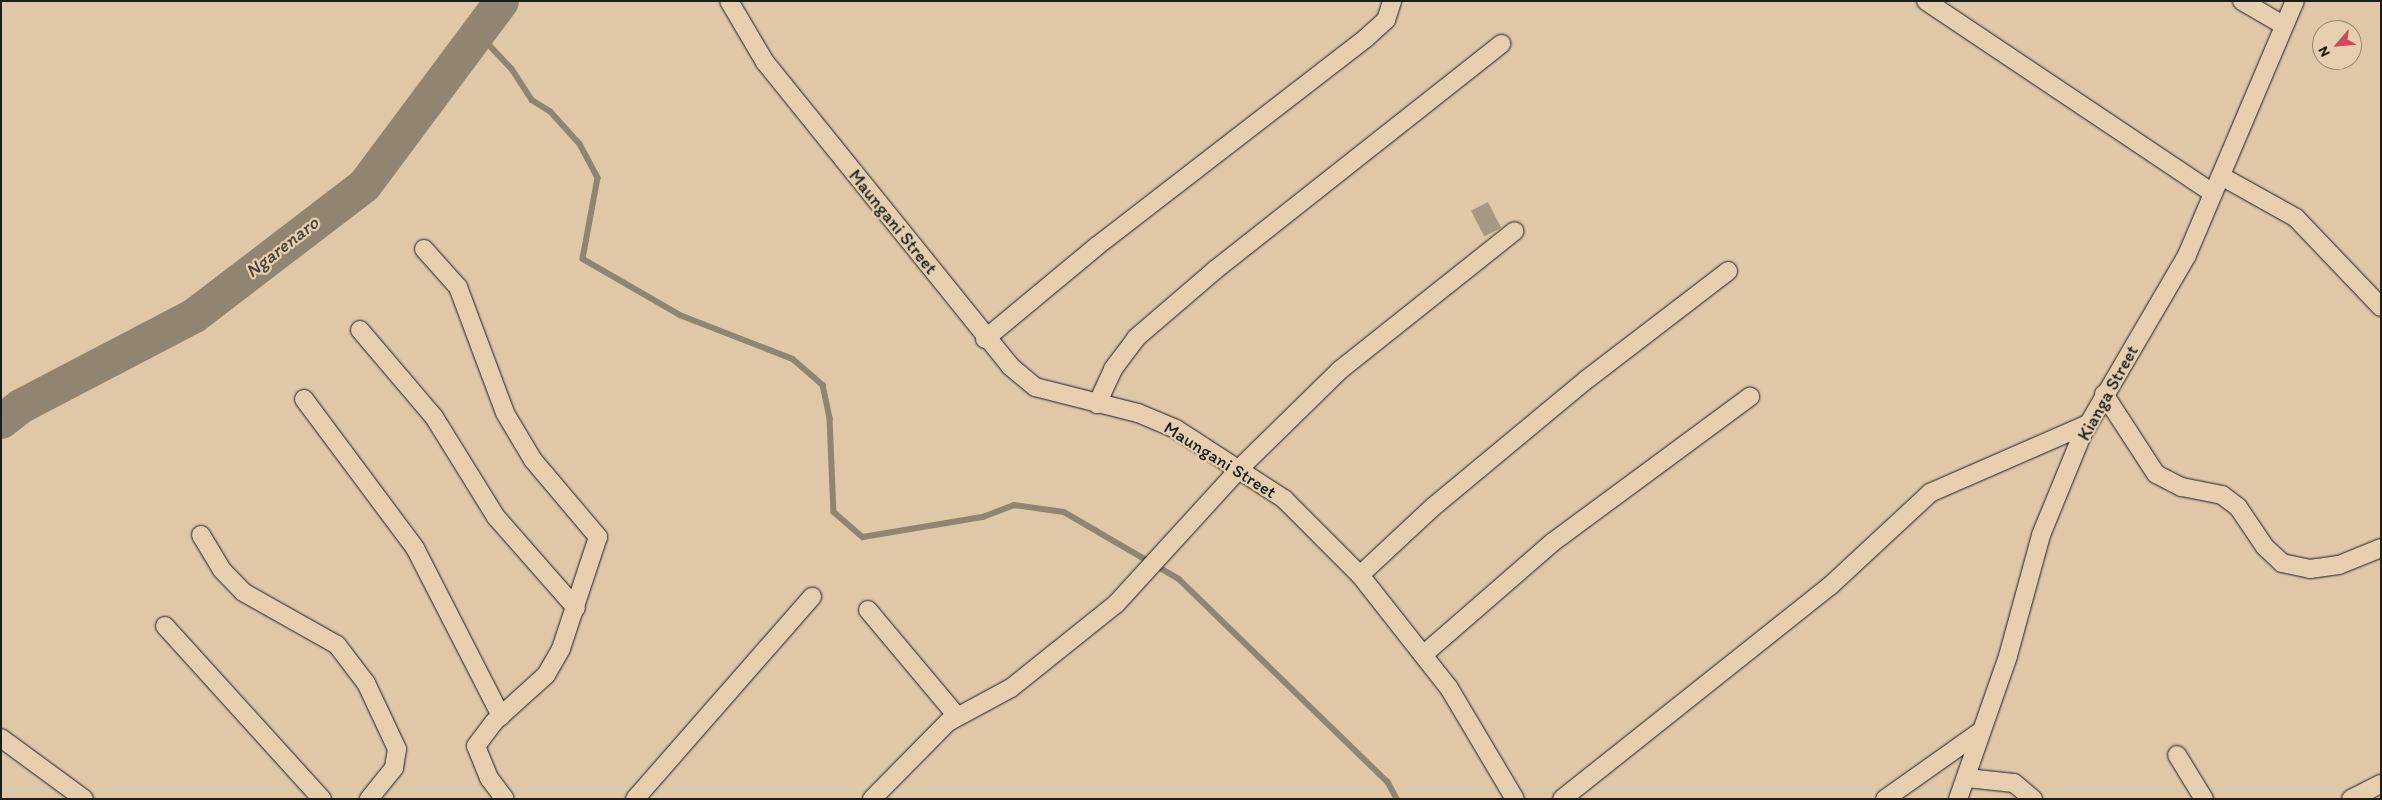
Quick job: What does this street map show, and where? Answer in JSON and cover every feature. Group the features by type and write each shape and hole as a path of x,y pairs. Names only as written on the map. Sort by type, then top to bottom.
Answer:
{"street":[{"name":"Maungani Street","path":"729,1 765,62 985,339 1035,387 1138,413 1176,429 1240,468 1291,505 1360,575 1423,655 1479,734 1515,799"},
{"path":"985,339 1097,246 1366,38 1386,20 1392,1"},
{"path":"1926,1 2214,193"},
{"path":"2242,1 2283,25"},
{"name":"Kianga Street","path":"1958,799 1967,778 2041,536 2088,424 2187,255 2283,25 2295,1"},
{"path":"1097,404 1112,369 1136,338 1215,270 1501,44"},
{"path":"2221,176 2296,218 2381,307"},
{"path":"872,799 957,716 1011,688 1116,604 1240,468 1340,370 1514,231"},
{"path":"424,249 458,287 505,413 533,460 598,537 561,649 546,675 501,716 476,746 488,778 505,799"},
{"path":"1360,575 1433,507 1563,399 1728,271"},
{"path":"360,330 434,417 496,517 576,608"},
{"path":"2104,394 2156,474 2182,487 2222,495 2238,507 2265,548 2282,563 2310,569 2339,565 2381,548"},
{"path":"1423,655 1554,542 1750,397"},
{"path":"304,399 415,548 501,716"},
{"path":"1562,799 1830,586 1930,493 2088,424"},
{"path":"201,536 222,570 243,592 337,645 366,683 397,750 394,768 369,799"},
{"path":"635,799 812,597"},
{"path":"868,610 957,716"},
{"path":"165,626 322,799"},
{"path":"1885,799 1981,731"},
{"path":"1,738 84,799"},
{"path":"2177,755 2204,799"},
{"path":"1967,778 2014,783 2033,799"},
{"path":"2351,799 2381,784"}],"building":[{"path":"1488,202 1501,228 1484,236 1471,211"}],"waterway":[{"name":"Ngarenaro","path":"1,421 20,406 194,315 364,185 501,1"},
{"path":"477,32 512,69 532,100 551,112 580,144 598,178 583,259 680,315 793,359 823,385 830,418 834,512 863,537 983,517 1014,505 1064,512 1179,579 1388,782 1397,799"}]}
